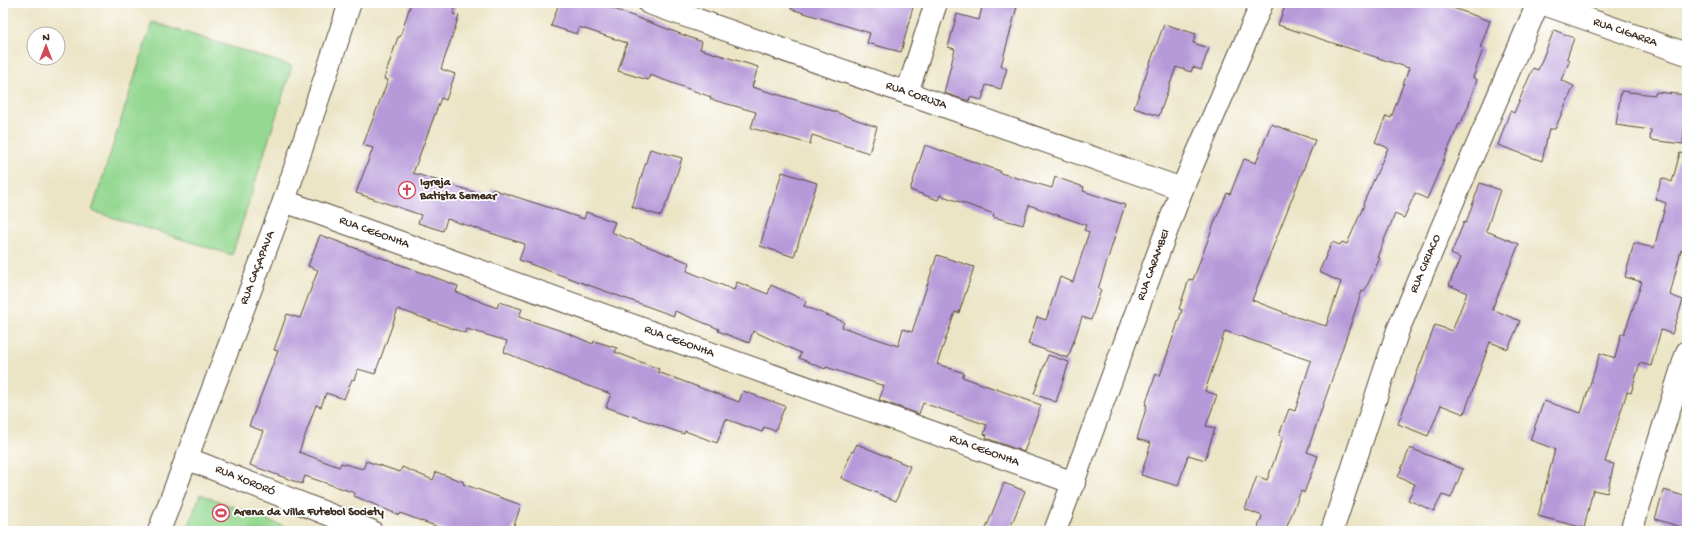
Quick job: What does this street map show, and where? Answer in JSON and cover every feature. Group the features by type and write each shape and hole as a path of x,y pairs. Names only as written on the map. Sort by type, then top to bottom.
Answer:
{"street":[{"name":"RUA CAÇAPAVA","path":"159,531 284,201 350,3"},
{"name":"RUA CORUJA","path":"649,3 1182,188"},
{"path":"907,93 936,3"},
{"name":"RUA CARAMBEI","path":"1055,531 1182,188 1262,3"},
{"name":"RUA CIRIACO","path":"1332,531 1398,330 1538,3"},
{"name":"RUA CIGARRA","path":"1541,3 1687,54"},
{"name":"RUA CEGONHA","path":"284,201 1074,483"},
{"path":"1631,531 1687,352"},
{"name":"RUA XORORÓ","path":"186,458 371,531"}],"green space":[{"path":"152,22 292,66 232,255 92,211"},
{"name":"Arena da Villa Futebol Society","path":"200,494 296,531 187,531"}],"building":[{"path":"411,3 457,3 453,14 459,16 441,69 455,74 446,100 441,98 413,173 490,197 492,189 584,219 586,212 615,222 611,232 690,263 687,271 734,290 737,282 768,294 771,285 806,301 804,306 844,322 842,327 898,346 903,329 912,332 937,255 974,267 959,313 955,312 937,364 964,373 962,377 1041,405 1024,452 986,438 987,435 984,434 987,425 923,403 919,414 879,400 884,386 826,367 825,369 799,358 801,353 753,331 749,343 718,331 719,329 675,311 674,316 519,260 525,244 447,219 443,231 418,223 421,215 356,193 373,148 363,145 388,80 384,79"},
{"path":"559,3 598,3 702,42 700,49 758,67 752,87 830,110 877,127 869,153 812,135 810,144 751,128 756,112 710,99 711,97 650,75 648,80 618,71 627,43 579,27 577,34 551,26"},
{"path":"792,3 914,3 901,52 867,43 870,33 791,9"},
{"path":"983,3 1018,3 1001,66 1007,68 1001,89 986,85 982,100 970,97 969,101 944,93 955,49 948,47 957,14 979,20"},
{"path":"1286,3 1439,3 1490,21 1480,48 1483,49 1473,78 1477,79 1468,107 1460,125 1459,124 1427,199 1415,193 1404,218 1395,214 1377,257 1380,258 1364,292 1362,291 1307,452 1318,456 1304,493 1301,491 1285,531 1257,531 1262,516 1245,509 1257,476 1267,480 1283,437 1279,435 1289,409 1295,411 1311,361 1225,331 1205,391 1217,395 1206,426 1215,428 1205,460 1188,455 1178,486 1141,475 1151,443 1137,439 1147,405 1145,405 1156,374 1160,376 1182,310 1179,309 1189,279 1193,280 1227,193 1230,194 1244,159 1256,163 1271,124 1315,140 1252,300 1283,313 1326,326 1341,282 1319,272 1332,242 1340,245 1342,242 1347,244 1388,148 1375,142 1386,116 1391,118 1409,68 1278,25"},
{"path":"1164,24 1196,34 1193,43 1209,48 1201,70 1193,67 1191,72 1176,67 1159,116 1134,108"},
{"path":"1554,30 1574,38 1567,58 1570,60 1561,80 1574,86 1555,129 1549,129 1542,161 1498,145 1510,111 1514,113 1533,68 1538,70"},
{"path":"1621,91 1655,95 1656,92 1687,95 1683,144 1650,140 1651,130 1616,125"},
{"path":"925,145 1000,171 1000,173 1052,188 1055,177 1084,187 1083,191 1125,205 1098,289 1101,290 1091,320 1082,317 1068,358 1028,344 1037,317 1046,320 1060,277 1073,282 1089,232 1084,230 1086,225 1029,205 1023,225 993,217 994,214 940,195 938,200 910,190"},
{"path":"650,149 682,158 668,201 661,216 632,207"},
{"path":"1680,153 1687,154 1687,251 1681,250 1670,295 1683,300 1672,334 1661,330 1651,366 1640,363 1631,393 1627,392 1605,462 1614,464 1607,493 1593,490 1584,528 1538,516 1555,449 1530,440 1544,401 1581,413 1600,353 1615,358 1621,334 1624,334 1642,282 1625,277 1634,243 1654,248 1666,203 1655,199 1662,178 1672,182"},
{"path":"782,172 817,183 794,257 760,246"},
{"path":"1480,183 1500,190 1486,231 1519,244 1492,309 1520,321 1508,349 1490,342 1464,414 1441,405 1428,436 1398,424 1435,325 1452,331 1467,293 1449,285 1460,258 1451,254 1464,222 1466,223"},
{"path":"320,235 458,286 456,292 497,308 499,302 522,309 519,317 565,332 593,344 594,341 617,348 615,352 659,369 658,372 739,402 743,391 785,406 775,431 764,427 762,432 726,419 717,443 685,431 684,434 606,407 611,394 574,381 504,352 507,341 467,329 465,333 398,309 375,374 358,369 354,380 352,379 344,399 326,393 321,407 316,405 299,452 339,467 341,463 363,469 366,461 400,472 402,467 433,480 436,472 464,482 463,484 521,505 512,531 449,531 400,513 399,515 354,496 355,493 305,476 302,484 250,465 263,431 249,426 278,351 274,350 287,314 300,318 318,270 308,266"},
{"path":"1048,355 1069,362 1056,402 1034,394"},
{"path":"857,444 910,466 896,501 841,478 852,451 853,452"},
{"path":"1410,448 1463,469 1451,498 1442,495 1434,511 1408,500 1415,484 1398,477"},
{"path":"1004,483 1025,491 1009,531 985,531"},
{"path":"1664,490 1687,497 1687,529 1655,519"}],"place":[{"name":"Igreja Batista Semear","path":"407,190"},
{"name":"Arena da Villa Futebol Society","path":"221,513"}]}
